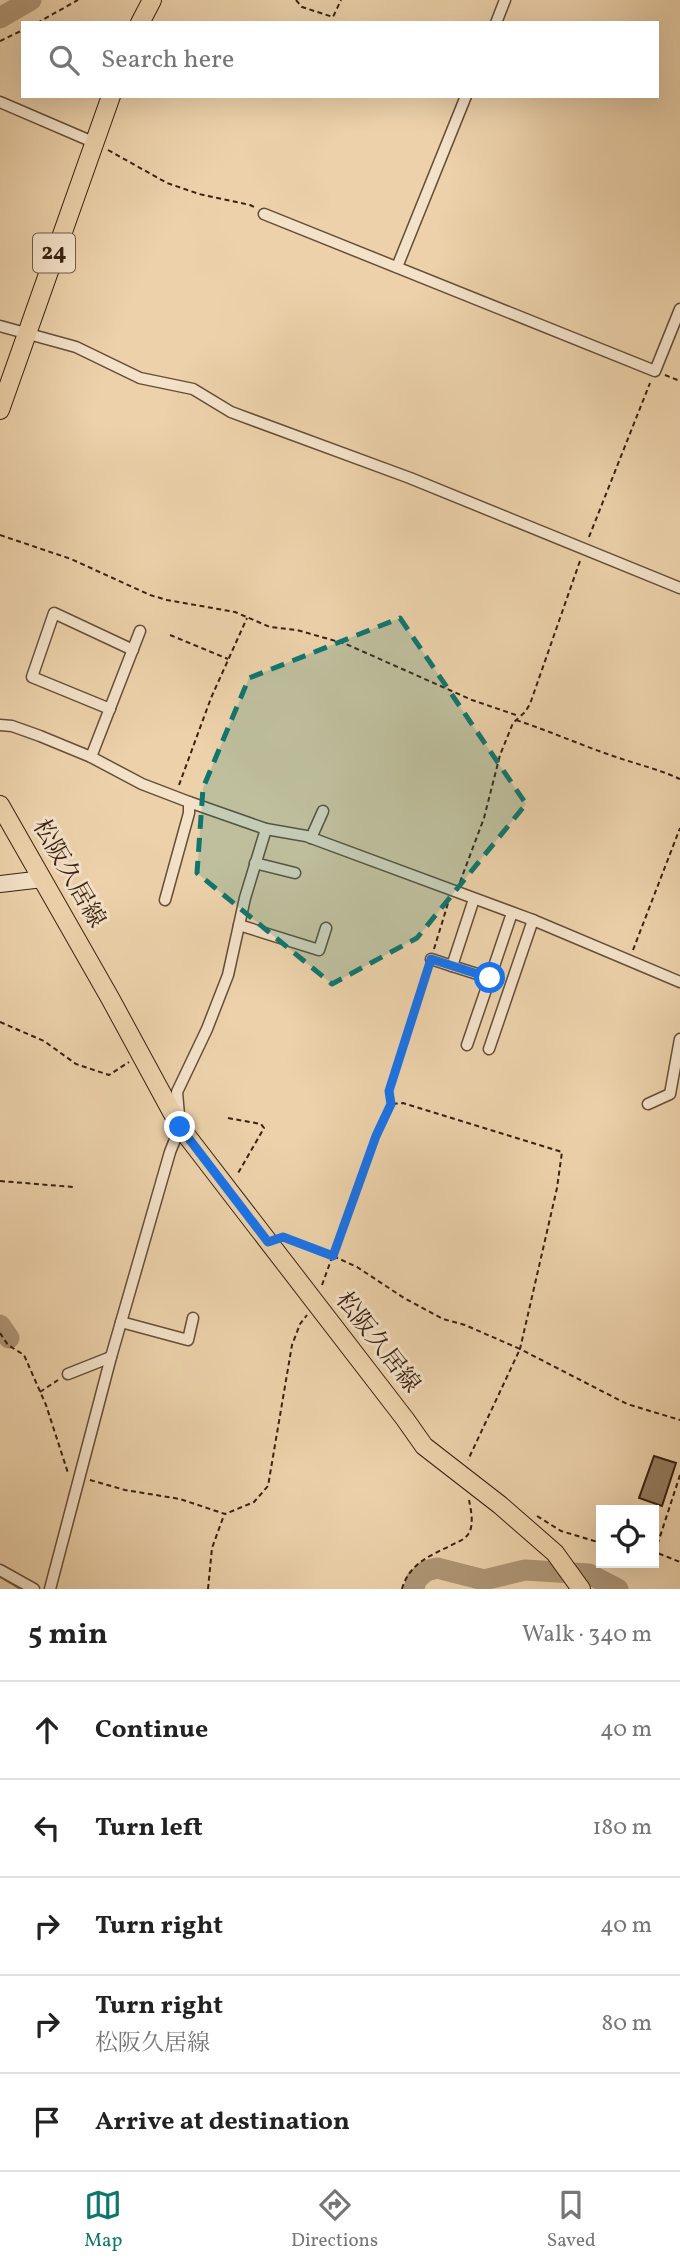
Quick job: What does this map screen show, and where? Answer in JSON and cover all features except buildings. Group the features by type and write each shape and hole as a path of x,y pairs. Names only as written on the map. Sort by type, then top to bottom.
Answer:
{"main road":[{"path":"141,21 152,0"},
{"name":"24","path":"0,410 110,98"},
{"name":"松阪久居線","path":"0,805 180,1127 424,1447 500,1505 555,1553 578,1583"}],"street":[{"path":"497,21 505,0"},
{"path":"397,267 465,98"},
{"path":"0,102 93,142"},
{"path":"264,214 655,371 680,309"},
{"path":"0,326 76,347 140,378 201,392 231,412 410,478 680,588"},
{"path":"110,709 32,677 54,613 133,650"},
{"path":"91,757 140,631"},
{"path":"0,725 31,732 175,797 265,829 311,838 533,920 680,982"},
{"path":"164,900 189,813 189,802"},
{"path":"311,838 323,811"},
{"path":"50,1589 111,1357 170,1152 180,1127 177,1092 207,1029 228,975 265,829"},
{"path":"255,863 295,873"},
{"path":"0,884 43,879"},
{"path":"452,966 474,899"},
{"path":"467,1045 512,913"},
{"path":"489,1049 533,920"},
{"path":"239,925 318,950 326,928"},
{"path":"431,959 490,978"},
{"path":"648,1104 670,1094 680,1039"},
{"path":"121,1322 188,1340 193,1318"},
{"path":"68,1374 111,1357"},
{"path":"0,1570 34,1589"}],"path":[{"path":"41,21 78,0"},
{"path":"296,0 302,7 333,17 341,0"},
{"path":"0,41 21,31"},
{"path":"93,142 167,183 199,194 250,205 264,214"},
{"path":"655,371 680,381"},
{"path":"0,535 71,559 150,595 235,611 270,627 297,630 346,644 472,700 520,717"},
{"path":"175,797 211,698 248,617"},
{"path":"170,635 229,660"},
{"path":"79,1478 100,1481 125,1490 180,1499 225,1514 254,1502 268,1486 292,1345 300,1324 316,1304 376,1136 391,1104 389,1091 451,895 456,893 484,818 500,755 515,720 680,779"},
{"path":"629,960 680,828"},
{"path":"0,1023 44,1041 75,1064 109,1075 141,1053"},
{"path":"391,1104 403,1103 562,1152 557,1188 520,1349 460,1474 468,1490 470,1531 464,1539 428,1556 416,1565 406,1576 402,1589"},
{"path":"228,1118 261,1124 264,1128 228,1190"},
{"path":"0,1181 73,1187"},
{"path":"268,1242 283,1237 333,1256 357,1267 443,1319 465,1325 520,1349 627,1404 680,1420"},
{"path":"0,1333 8,1345 23,1355 40,1392 75,1493"},
{"path":"40,1392 68,1374"},
{"path":"659,1537 680,1475"},
{"path":"208,1589 212,1548 225,1514"},
{"path":"538,1517 561,1531 596,1542"},
{"path":"659,1554 680,1562"}],"highlighted area":[{"path":"400,618 526,804 417,938 332,984 197,873 203,788 249,678"}],"waterway":[{"path":"0,18 31,0"},
{"path":"0,1325 9,1338"},
{"path":"414,1589 416,1580 426,1571 437,1568 484,1580 525,1570 589,1574 618,1589"},
{"path":"0,1576 22,1589"}],"route":[{"path":"180,1127 268,1242 283,1237 333,1256 376,1136 391,1104 389,1091 431,959 490,978"}]}
